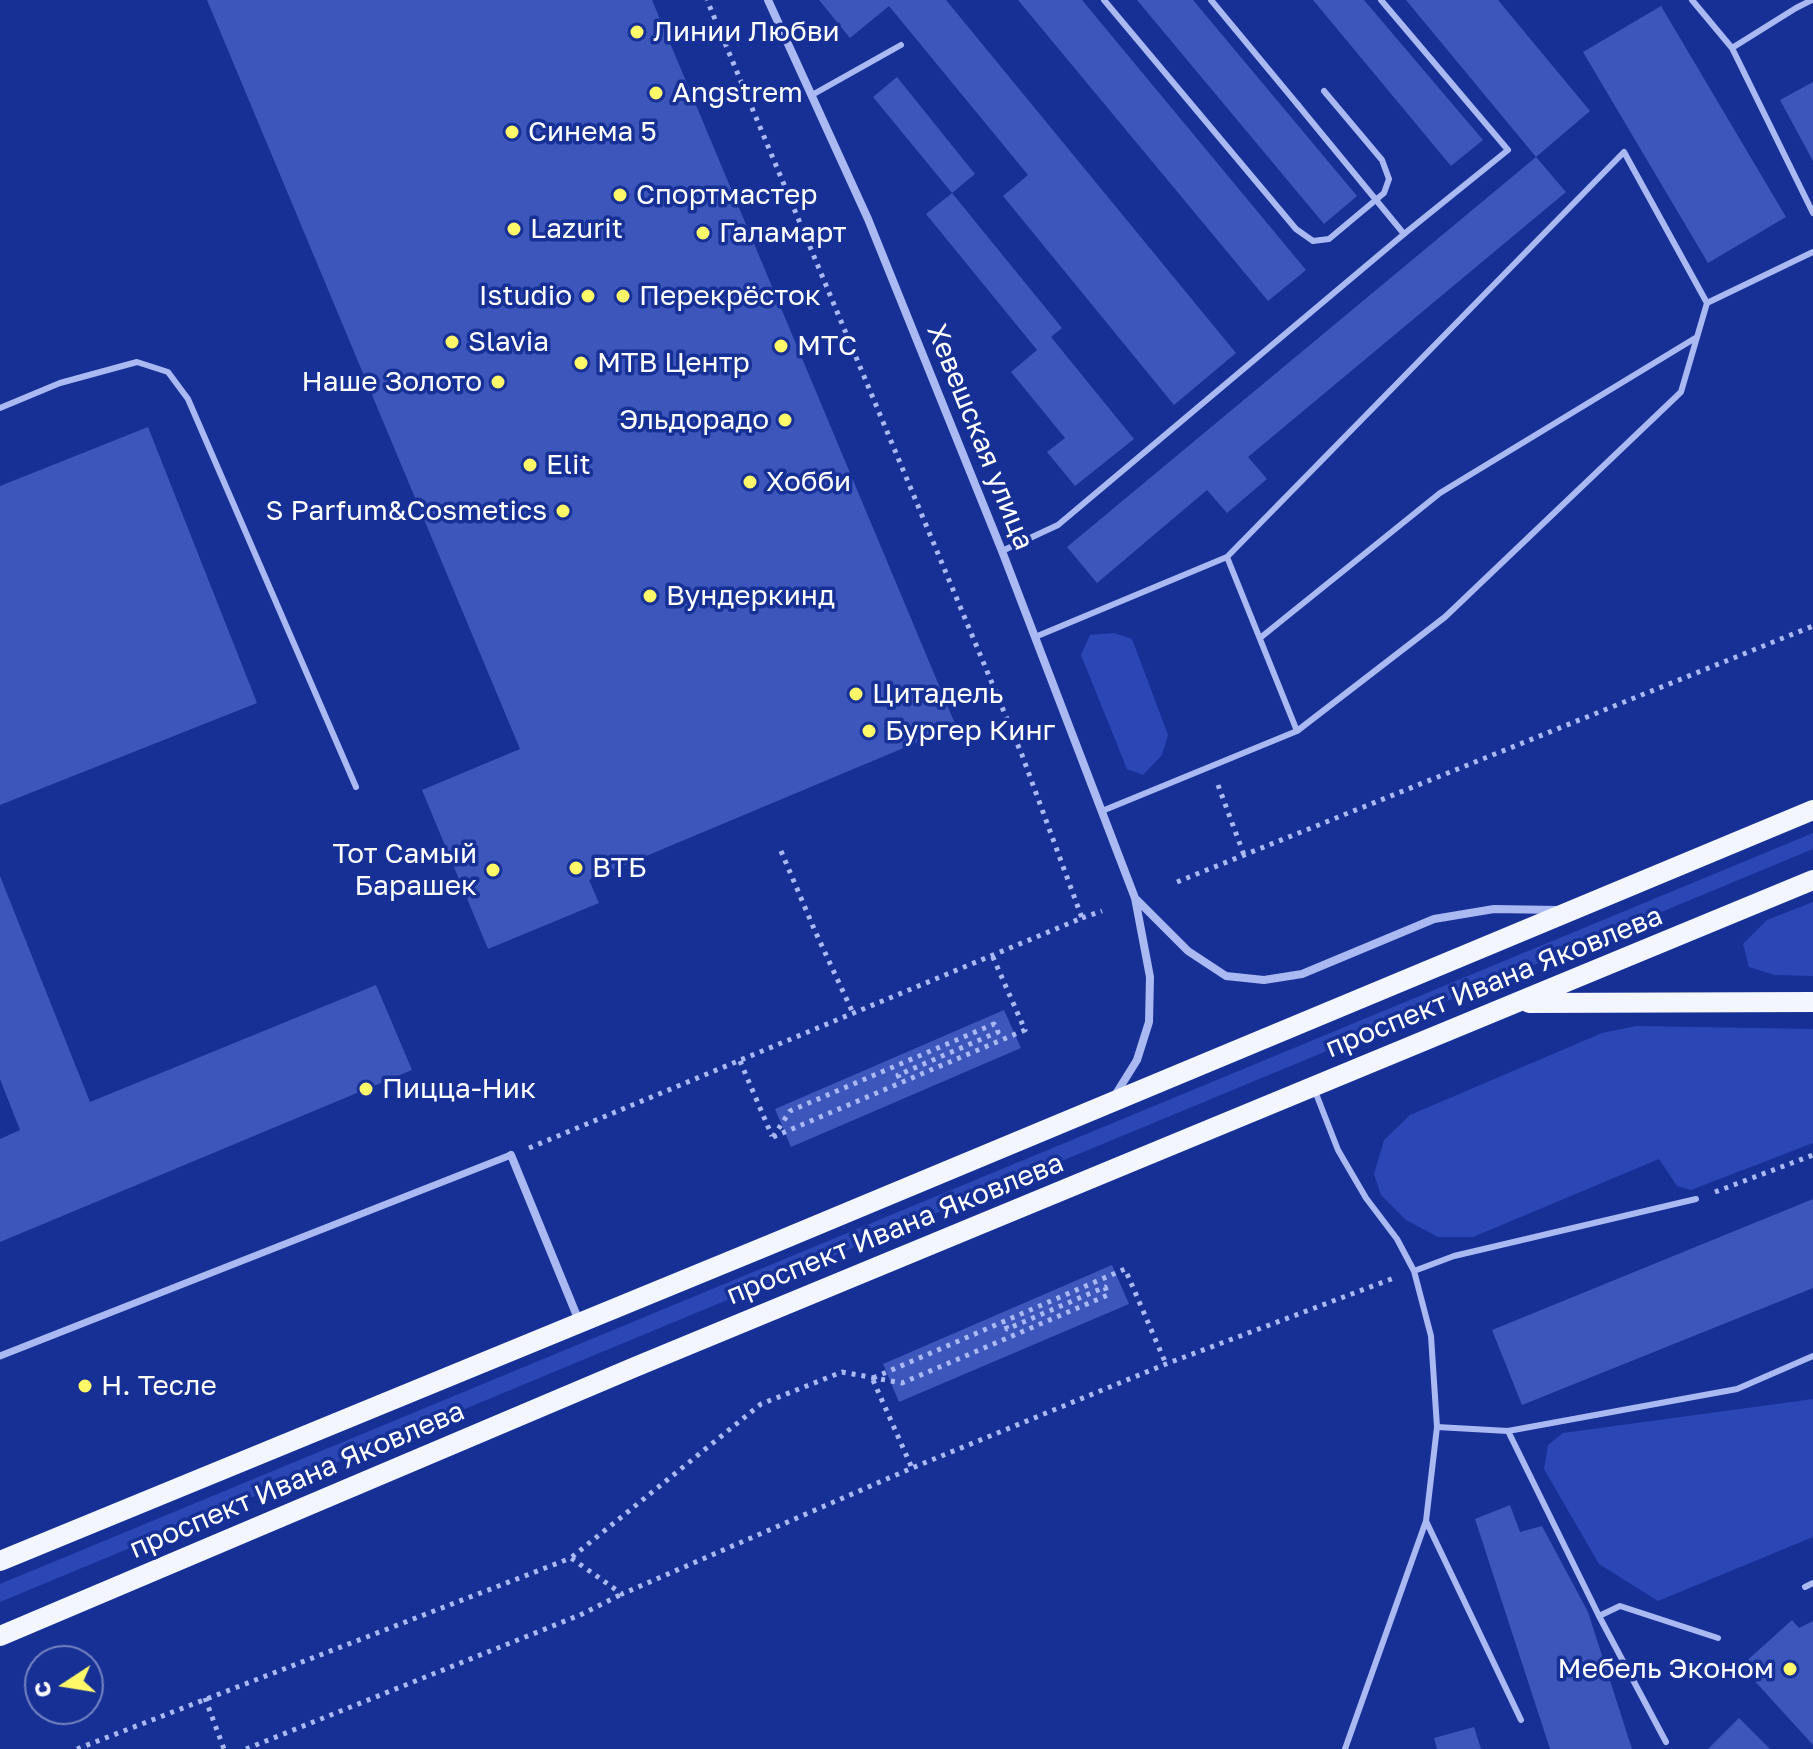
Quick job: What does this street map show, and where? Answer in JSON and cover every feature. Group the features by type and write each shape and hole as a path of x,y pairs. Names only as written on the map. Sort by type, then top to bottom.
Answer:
{"main road":[{"name":"проспект Ивана Яковлева","path":"0,1561 1813,810"},
{"name":"проспект Ивана Яковлева","path":"0,1636 621,1373 1813,880"},
{"path":"1517,1003 1813,1002"}],"street":[{"name":"Хевешская улица","path":"768,0 868,219 1002,551 1135,898"},
{"path":"1135,898 1188,951 1226,976 1264,980 1302,974 1434,919 1494,909 1571,910"},
{"path":"1110,1103 1137,1060 1149,1022 1150,977 1135,898"},
{"path":"0,1356 511,1155 579,1323"}],"lane":[{"path":"1104,0 1296,229 1313,241 1329,239 1384,193 1389,179 1382,160 1324,91"},
{"path":"1211,0 1404,234"},
{"path":"1002,551 1058,525 1508,150 1381,0"},
{"path":"1692,0 1732,48 1813,213"},
{"path":"1732,48 1812,0"},
{"path":"812,95 901,45"},
{"path":"1035,637 1227,557 1624,152 1707,303 1681,392 1445,617 1297,731 1102,811"},
{"path":"1707,303 1813,252"},
{"path":"1260,638 1440,493 1697,337"},
{"path":"0,408 60,383 137,362 168,372 188,399 356,787"},
{"path":"1227,557 1297,731"},
{"path":"1314,1087 1338,1150 1366,1198 1397,1239 1414,1271 1431,1336 1437,1427 1426,1521 1345,1749"},
{"path":"1414,1271 1454,1256 1696,1199"},
{"path":"1437,1427 1508,1431 1737,1389 1813,1356"},
{"path":"1508,1431 1599,1616 1666,1742"},
{"path":"1426,1521 1521,1720"},
{"path":"1805,1587 1813,1583"},
{"path":"1599,1616 1620,1606 1718,1638"}],"path":[{"path":"707,0 1022,755 1082,918"},
{"path":"1177,882 1813,626"},
{"path":"1212,768 1244,855"},
{"path":"781,851 853,1013"},
{"path":"528,1148 1102,911"},
{"path":"773,1137 1025,1030 992,955"},
{"path":"773,1137 790,1111 994,1024 998,1032 898,1075 901,1082"},
{"path":"740,1061 773,1137"},
{"path":"1696,1199 1813,1155"},
{"path":"873,1379 1125,1269 1166,1364"},
{"path":"246,1749 580,1615 912,1468 1166,1364 1399,1277"},
{"path":"77,1749 571,1558 761,1404 842,1372 902,1383 1108,1295 1105,1287 1007,1329 1005,1322"},
{"path":"873,1379 912,1468"},
{"path":"571,1558 622,1594"},
{"path":"205,1698 224,1749"}],"shaded area":[{"path":"1114,633 1132,639 1168,735 1162,755 1143,775 1127,769 1081,655 1090,635"},
{"path":"1813,833 1813,849 0,1602 0,1584"},
{"path":"1813,902 1813,976 1775,975 1749,967 1743,944 1767,920"},
{"path":"1636,1026 1813,1029 1813,1143 1691,1190 1677,1186 1659,1159 1473,1237 1438,1237 1406,1220 1381,1195 1374,1174 1384,1140 1410,1115 1602,1033"},
{"path":"1813,1399 1813,1537 1658,1601 1599,1564 1544,1469 1548,1445 1563,1433"}],"building":[{"name":"МТВ Центр","path":"207,0 652,0 956,726 589,880 599,903 488,949 422,790 520,749"},
{"path":"819,0 946,0 1236,353 1174,405 1003,196 1028,175 889,6 850,38"},
{"path":"1018,0 1082,0 1306,270 1268,301"},
{"path":"1137,0 1193,0 1357,196 1324,224"},
{"path":"1313,0 1364,0 1483,140 1451,166"},
{"path":"1406,0 1498,0 1590,111 1536,157"},
{"path":"1661,6 1786,217 1708,263 1583,52"},
{"path":"897,77 975,174 952,193 873,97"},
{"path":"1813,82 1813,161 1780,100"},
{"path":"1536,157 1566,192 1248,457 1267,479 1227,513 1207,490 1097,583 1067,547"},
{"path":"952,193 1062,328 1051,337 1134,439 1075,486 1047,452 1065,438 1011,372 1037,350 926,214"},
{"path":"148,427 257,703 0,805 0,486"},
{"path":"0,876 90,1102 376,985 412,1070 0,1242 0,1139 20,1130 0,1079"},
{"path":"1004,1010 1021,1048 791,1147 775,1109"},
{"path":"1813,1199 1813,1288 1522,1405 1492,1330"},
{"path":"1112,1265 1129,1304 899,1402 883,1364"},
{"path":"1510,1505 1520,1532 1542,1526 1588,1612 1632,1749 1550,1749 1475,1519"},
{"path":"1792,1620 1799,1628 1813,1621 1813,1745 1741,1666"},
{"path":"1739,1718 1770,1749 1708,1749"},
{"path":"1474,1727 1481,1749 1437,1749 1434,1738"}],"place":[{"name":"Линии Любви","path":"637,32"},
{"name":"Angstrem","path":"656,93"},
{"name":"Синема 5","path":"512,132"},
{"name":"Спортмастер","path":"620,195"},
{"name":"Lazurit","path":"514,229"},
{"name":"Галамарт","path":"703,233"},
{"name":"Istudio","path":"588,296"},
{"name":"Перекрёсток","path":"623,296"},
{"name":"Slavia","path":"452,342"},
{"name":"МТС","path":"781,346"},
{"name":"МТВ Центр","path":"581,363"},
{"name":"Наше Золото","path":"498,382"},
{"name":"Эльдорадо","path":"785,420"},
{"name":"Elit","path":"530,465"},
{"name":"Хобби","path":"750,482"},
{"name":"S Parfum&Cosmetics","path":"563,511"},
{"name":"Вундеркинд","path":"650,596"},
{"name":"Цитадель","path":"856,694"},
{"name":"Бургер Кинг","path":"869,731"},
{"name":"ВТБ","path":"576,868"},
{"name":"Тот Самый Барашек","path":"493,870"},
{"name":"Пицца-Ник","path":"366,1089"},
{"name":"Н. Тесле","path":"85,1386"},
{"name":"Мебель Эконом","path":"1790,1669"}]}
